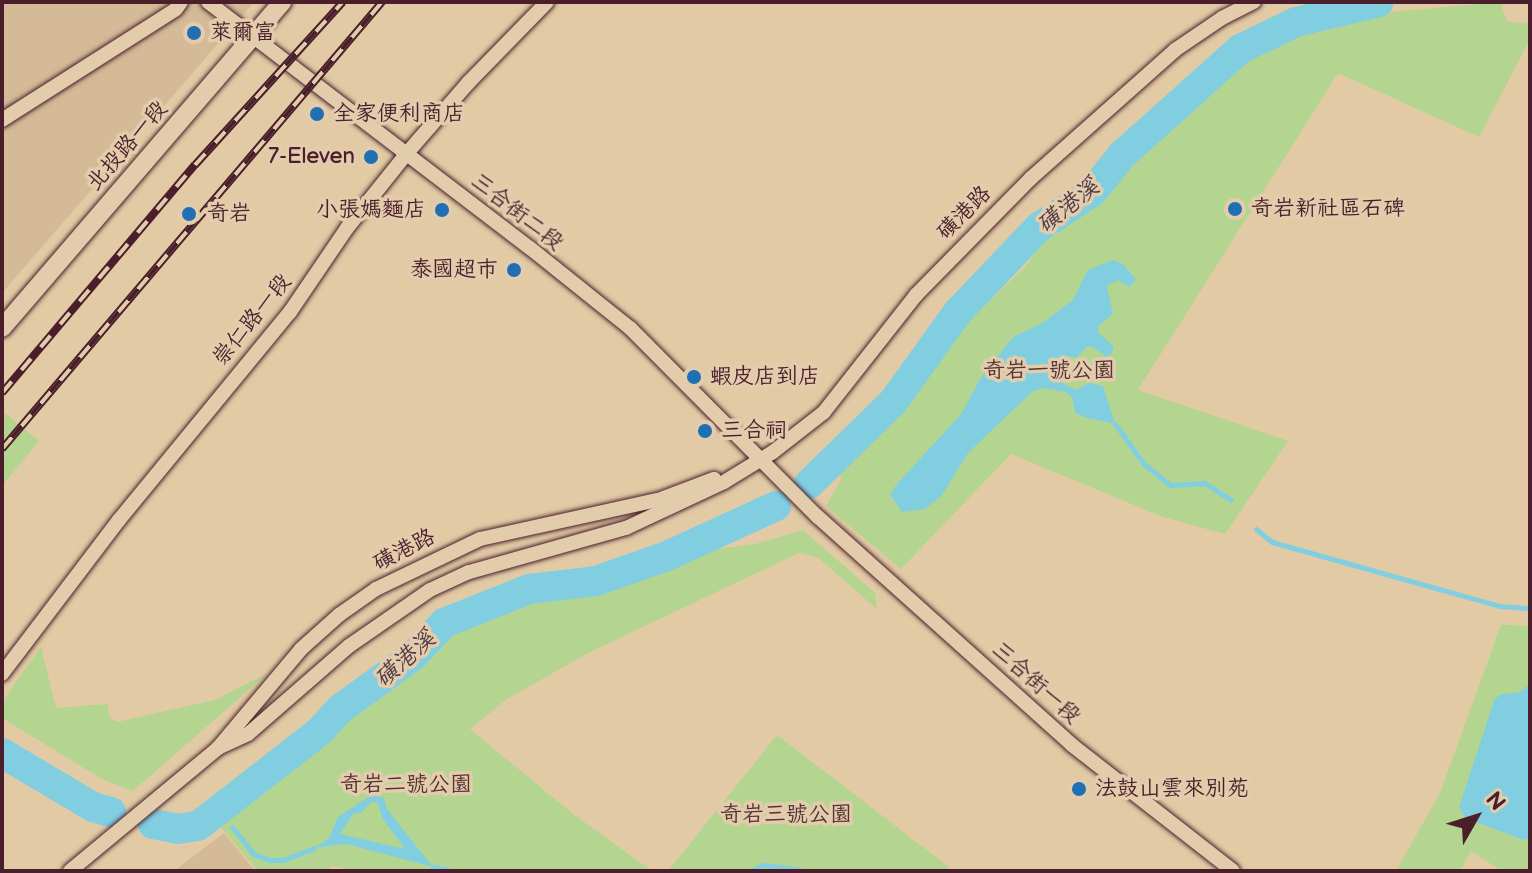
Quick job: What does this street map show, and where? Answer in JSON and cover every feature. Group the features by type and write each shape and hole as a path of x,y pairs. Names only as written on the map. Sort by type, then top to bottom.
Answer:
{"street":[{"path":"2,120 176,9 181,2"},
{"name":"三合街二段","path":"208,2 630,328 779,481"},
{"name":"北投路一段","path":"5,324 282,2"},
{"name":"崇仁路一段","path":"2,674 128,508 290,312 347,228 407,153 468,83 547,2"},
{"name":"磺港路","path":"1222,18 1236,2"},
{"name":"磺港路","path":"218,748 248,734 349,646 430,590 469,572 626,528 682,504 760,462 824,412 916,295 995,212 1175,50 1222,18 1254,2"},
{"name":"磺港路","path":"70,871 93,848 218,748 301,649 376,589 424,563 480,539 658,500 760,462"},
{"name":"三合街一段","path":"779,481 1072,745 1233,871"}],"shaded area":[{"path":"2,2 254,2 2,293"},
{"path":"224,833 255,871 174,871"}],"green space":[{"name":"奇岩一號公園","path":"1500,2 1507,21 1530,24 1530,39 1479,137 1338,73 1138,390 1288,441 1225,534 1163,517 1011,454 901,569 826,506 841,480 840,470 910,397 939,352 961,327 1023,269 1049,236 1086,211 1120,169 1239,58 1302,29 1368,14"},
{"path":"2,411 39,441 2,486"},
{"name":"奇岩二號公園","path":"803,530 875,593 877,609 817,557 799,553 590,652 507,699 470,729 573,814 652,871 357,871 332,866 329,871 258,871 213,818 419,670 454,631 529,600 597,585 617,569 645,559 755,544"},
{"path":"1501,625 1530,626 1530,871 1502,871 1471,851 1460,871 1396,871 1440,793"},
{"path":"41,647 56,708 107,704 110,718 117,722 215,700 268,673 133,791 102,779 2,718 2,702"},
{"name":"奇岩三號公園","path":"777,735 949,867 947,871 668,871"}],"water":[{"path":"1113,260 1123,264 1136,279 1129,287 1118,280 1107,286 1113,314 1098,326 1098,332 1114,347 1112,353 1106,357 1093,347 1086,347 1077,358 1063,355 1058,359 1057,373 1058,381 1076,390 1089,383 1103,386 1115,424 1083,417 1075,412 1072,397 1066,392 1044,388 1032,392 968,453 942,495 925,509 902,512 890,495 896,485 962,413 980,379 1013,337 1042,323 1073,300 1088,270"},
{"path":"1530,684 1530,838 1524,840 1465,818 1459,807 1494,701 1499,695 1520,692"},
{"path":"371,795 384,798 387,809 433,867 346,844 314,848 329,838 338,817","holes":["371,802 378,803 382,818 405,849 340,834 354,813 361,813"]}],"waterway":[{"name":"磺港溪","path":"809,484 893,402 958,312 1039,227 1092,192 1122,155 1240,49 1296,22 1379,2"},
{"path":"1115,424 1144,464 1170,485 1205,483 1231,500"},
{"name":"磺港溪","path":"153,824 178,829 198,826 320,731 340,709 413,656 444,623 529,589 596,581 667,556 776,506"},
{"path":"1256,529 1272,542 1499,606 1530,608"},
{"name":"磺港溪","path":"2,753 93,807 111,812"},
{"path":"232,827 254,854 270,860 283,860 314,848"},
{"path":"750,871 764,865 808,871"},
{"path":"433,867 454,871"}],"railway":[{"path":"2,393 195,165 343,2"},
{"path":"2,449 382,2"}],"place":[{"name":"萊爾富","path":"194,33"},
{"name":"全家便利商店","path":"317,114"},
{"name":"7-Eleven","path":"371,157"},
{"name":"奇岩新社區石碑","path":"1235,209"},
{"name":"小張媽麵店","path":"442,210"},
{"name":"奇岩","path":"189,214"},
{"name":"泰國超市","path":"514,270"},
{"name":"蝦皮店到店","path":"694,377"},
{"name":"三合祠","path":"705,431"},
{"name":"法鼓山雲來別苑","path":"1079,789"}]}
